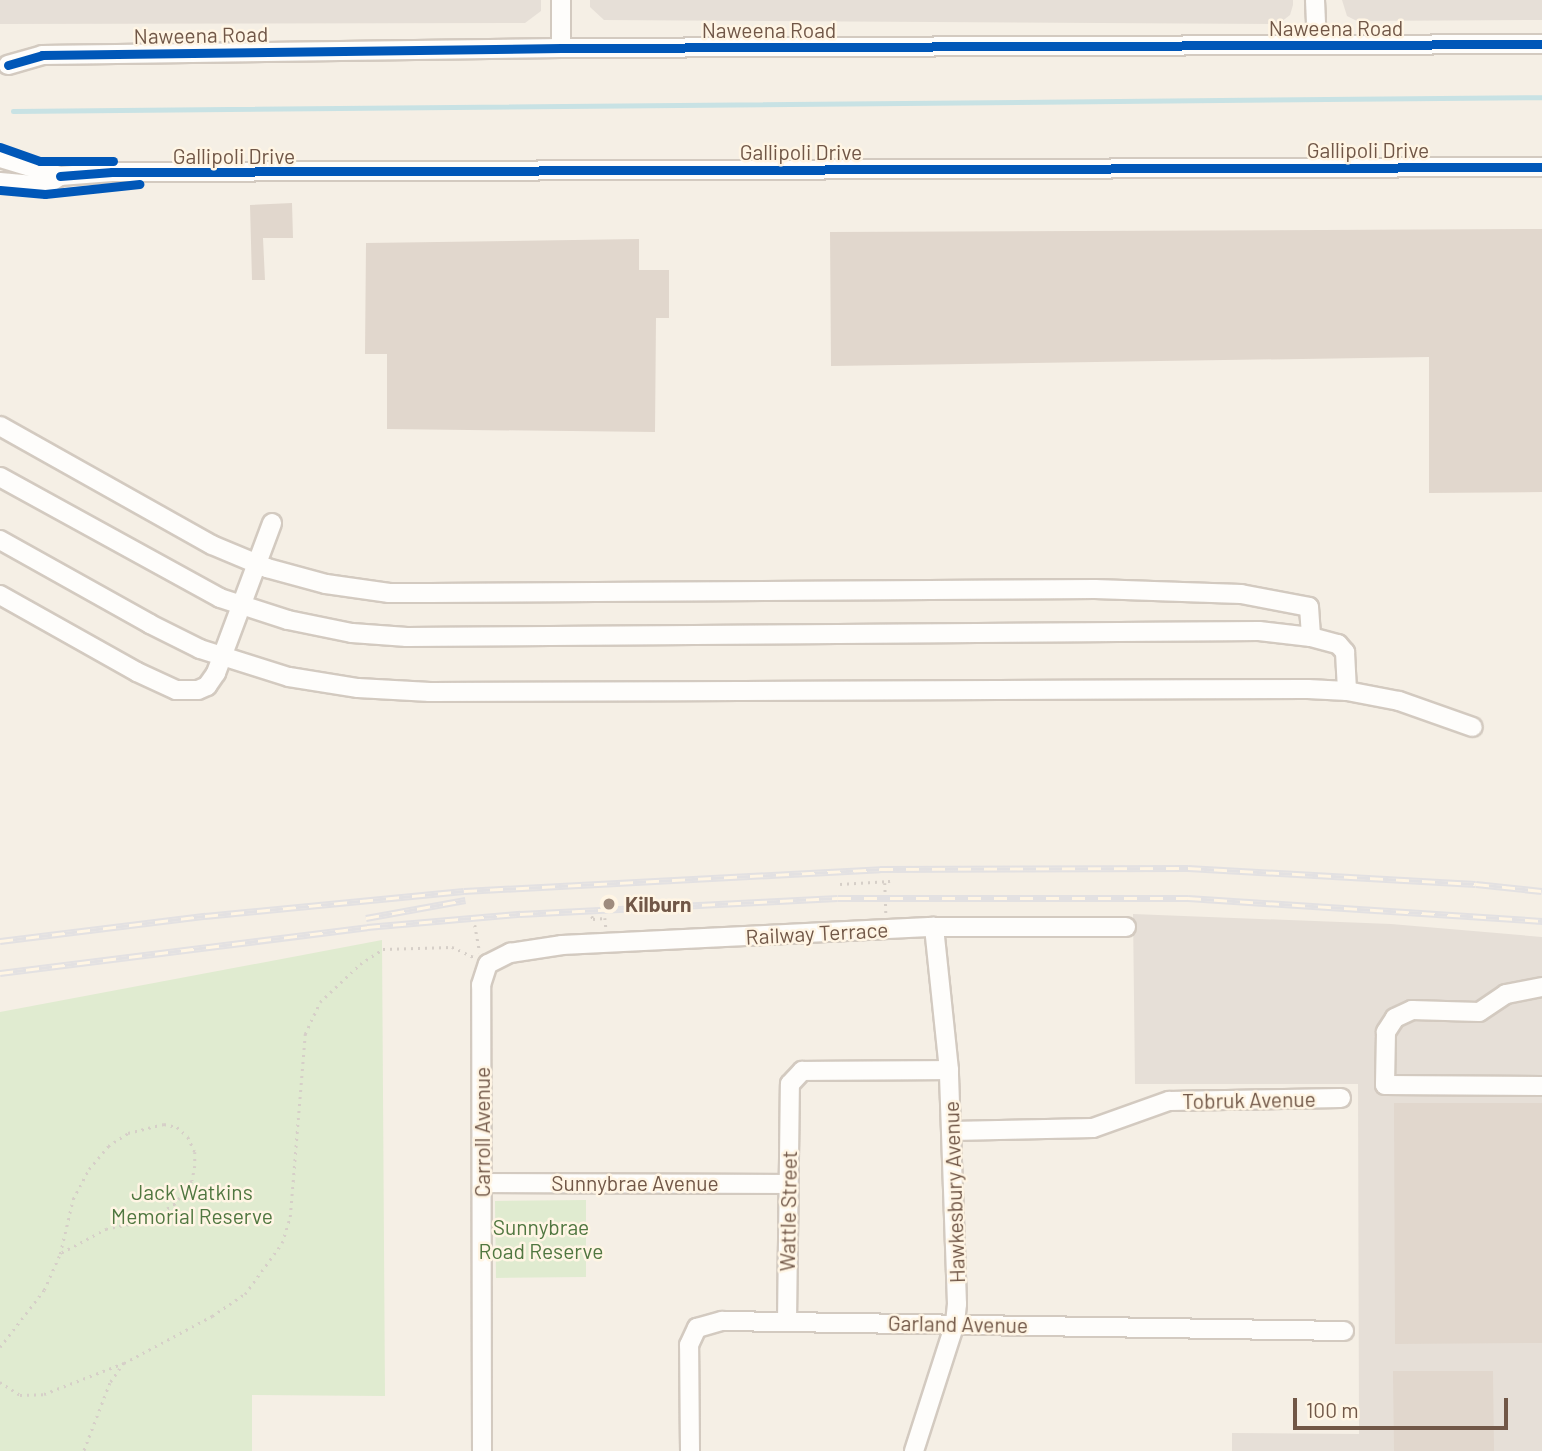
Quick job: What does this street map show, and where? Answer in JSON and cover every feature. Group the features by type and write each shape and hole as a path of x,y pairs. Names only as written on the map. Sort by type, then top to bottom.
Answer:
{"street":[{"path":"561,0 561,48"},
{"path":"1315,0 1317,45"},
{"name":"Naweena Road","path":"3,67 42,55 561,48 1542,44"},
{"name":"Gallipoli Drive","path":"0,158 60,176 112,173 1542,167"},
{"name":"Gallipoli Drive","path":"0,182 45,186 60,176"},
{"path":"0,426 200,538 257,564 326,584 389,593 1095,589 1241,594 1272,597 1309,607 1311,637"},
{"path":"0,477 188,582 242,605 320,628 407,637 1259,631 1311,637 1343,648 1347,658 1347,691"},
{"path":"0,595 137,672 176,690 198,690 207,686 222,657 272,523"},
{"path":"0,540 150,624 222,657 289,677 390,691 1276,688 1347,691 1399,701 1474,727"},
{"name":"Railway Terrace","path":"488,964 509,953 562,945 933,927 1126,927"},
{"name":"Hawkesbury Avenue","path":"914,1451 955,1323 957,1304 949,1070 933,927"},
{"name":"Carroll Avenue","path":"482,1451 481,985 488,964"},
{"path":"1542,987 1506,994 1473,1013 1412,1010 1395,1018 1386,1032 1385,1085 1542,1086"},
{"name":"Wattle Street","path":"787,1322 790,1084 802,1071 949,1070"},
{"name":"Tobruk Avenue","path":"952,1131 1093,1128 1168,1101 1341,1098"},
{"name":"Sunnybrae Avenue","path":"482,1183 788,1184"},
{"name":"Garland Avenue","path":"690,1451 689,1345 697,1328 722,1321 1344,1331"}],"path":[{"path":"840,884 890,881 885,884 886,929"},
{"path":"592,916 593,919 606,918 606,943"},
{"path":"475,925 478,951 488,964"},
{"path":"0,1382 20,1395 44,1394 124,1363 212,1316 245,1294 282,1243 290,1217 305,1034 320,1002 360,964 383,948 452,947 464,952"},
{"path":"0,1347 44,1290 60,1254 73,1199 89,1169 108,1146 137,1130 163,1124 177,1127 188,1137 194,1152 194,1173 192,1181 175,1204 149,1221 107,1230 60,1254"},
{"path":"84,1451 110,1383 124,1363"}],"shaded area":[{"path":"0,0 541,0 541,11 525,23 0,24"},
{"path":"590,0 1293,0 1293,5 1290,15 1281,22 1270,24 604,20 590,7"},
{"path":"1342,0 1542,0 1542,20 1357,21 1347,16"},
{"path":"1133,914 1391,924 1542,937 1542,1451 1232,1451 1232,1433 1359,1434 1358,1084 1135,1084"}],"green space":[{"name":"Jack Watkins Memorial Reserve","path":"382,940 385,1396 252,1395 252,1451 0,1451 0,1012"},
{"name":"Sunnybrae Road Reserve","path":"586,1200 586,1277 496,1278 495,1201"}],"building":[{"path":"292,203 293,238 263,238 265,280 252,280 250,205"},
{"path":"1542,229 1542,492 1429,493 1429,357 831,366 830,232"},
{"path":"639,239 639,270 669,270 669,318 656,318 655,432 387,429 387,354 365,354 366,243"},
{"path":"1394,1103 1542,1103 1542,1343 1395,1344"},
{"path":"1393,1371 1493,1371 1494,1451 1394,1451"}],"waterway":[{"path":"13,111 1542,97"}],"railway":[{"path":"0,941 205,916 464,891 880,869 1188,868 1476,884 1542,891"},
{"path":"0,973 367,927 520,914 838,898 1188,898 1542,921"},
{"path":"366,918 465,900"}],"cycle path":[{"path":"8,65 42,55 561,48 1542,44"},
{"path":"0,147 40,161 113,161"},
{"path":"60,176 112,172 1542,167"},
{"path":"0,190 45,194 139,184"}],"place":[{"name":"Kilburn","path":"609,904"}]}
